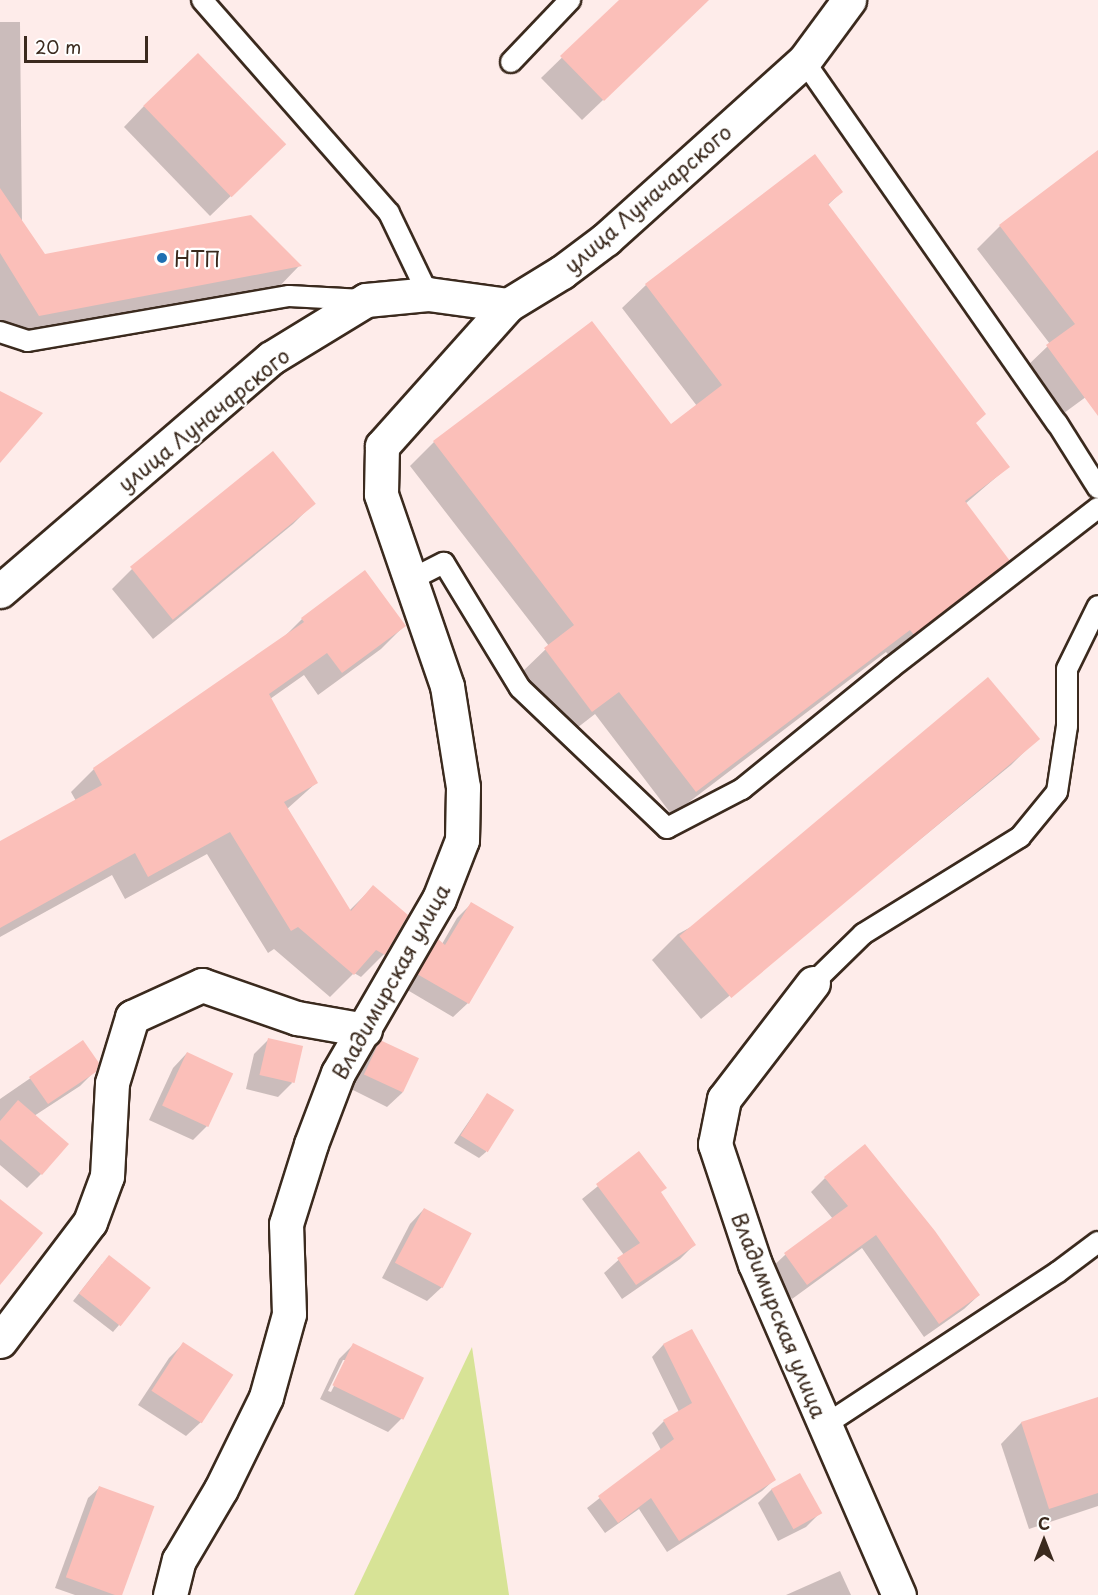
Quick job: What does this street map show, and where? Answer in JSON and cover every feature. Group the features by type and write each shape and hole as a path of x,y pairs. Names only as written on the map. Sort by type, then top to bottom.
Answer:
{"street":[{"name":"улица Луначарского","path":"0,591 271,358 366,300 428,294 508,305 562,272 606,239 804,61 849,0"},
{"name":"Владимирская улица","path":"170,1595 179,1560 221,1489 266,1397 289,1314 286,1224 311,1143 338,1072 440,899 462,840 463,787 447,686 381,495 382,446 508,305"},
{"name":"Владимирская улица","path":"813,983 724,1099 715,1144 755,1264 899,1595"},
{"path":"0,1341 90,1222 107,1176 112,1083 132,1017 202,985 297,1018 364,1030"}],"lane":[{"path":"202,0 389,213 428,294"},
{"path":"511,62 570,0"},
{"path":"804,61 1057,423 1098,488"},
{"path":"0,332 28,341 289,296 366,300"},
{"path":"410,580 444,563 520,688 667,828 742,789 892,667 1098,508"},
{"path":"813,983 863,934 1020,837 1057,792 1067,726 1067,669 1098,606"},
{"path":"825,1425 1058,1272 1098,1242"}],"green space":[{"path":"472,1347 509,1595 354,1595"}],"building":[{"path":"619,0 709,0 604,101 560,56"},
{"path":"198,53 286,144 232,197 143,106"},
{"path":"1098,150 1098,416 1046,345 1075,324 999,225"},
{"path":"815,154 843,192 828,204 986,414 976,423 1010,467 965,501 1010,561 914,635 910,630 696,792 619,692 592,712 544,648 574,625 433,441 592,321 671,424 722,385 645,284"},
{"path":"0,188 45,254 251,215 302,266 39,316 0,253"},
{"path":"0,391 43,413 0,463"},
{"path":"273,451 316,504 173,620 130,567"},
{"path":"365,570 406,626 342,673 327,653 269,694 318,783 284,802 351,911 373,885 408,915 385,955 376,950 354,975 298,927 291,931 230,832 148,877 135,853 0,928 0,841 102,785 93,768 304,622 301,618"},
{"path":"988,677 1040,739 731,998 679,936"},
{"path":"471,902 514,927 469,1004 417,974 438,939 445,945"},
{"path":"268,1038 303,1046 295,1083 259,1075"},
{"path":"83,1040 99,1063 96,1072 48,1104 29,1077"},
{"path":"380,1040 419,1058 403,1093 364,1074"},
{"path":"187,1052 233,1074 208,1127 162,1105"},
{"path":"487,1093 514,1110 488,1152 461,1135"},
{"path":"18,1100 69,1144 42,1175 0,1139 0,1121"},
{"path":"865,1144 935,1231 980,1295 939,1324 876,1235 807,1285 784,1253 848,1206 824,1177"},
{"path":"639,1151 667,1188 661,1192 696,1245 636,1285 617,1258 640,1243 596,1184"},
{"path":"0,1199 43,1233 0,1285"},
{"path":"424,1208 472,1233 443,1288 395,1263"},
{"path":"109,1255 151,1288 121,1326 79,1294"},
{"path":"692,1329 776,1480 679,1541 651,1498 618,1523 598,1496 674,1439 663,1420 692,1403 663,1344"},
{"path":"183,1342 233,1375 202,1423 151,1391"},
{"path":"353,1343 424,1378 403,1420 332,1385"},
{"path":"1098,1397 1098,1493 1049,1509 1021,1422"},
{"path":"800,1473 822,1513 793,1529 771,1489"},
{"path":"99,1486 154,1506 122,1595 115,1595 66,1577"}],"place":[{"name":"НТП","path":"162,258"}]}
